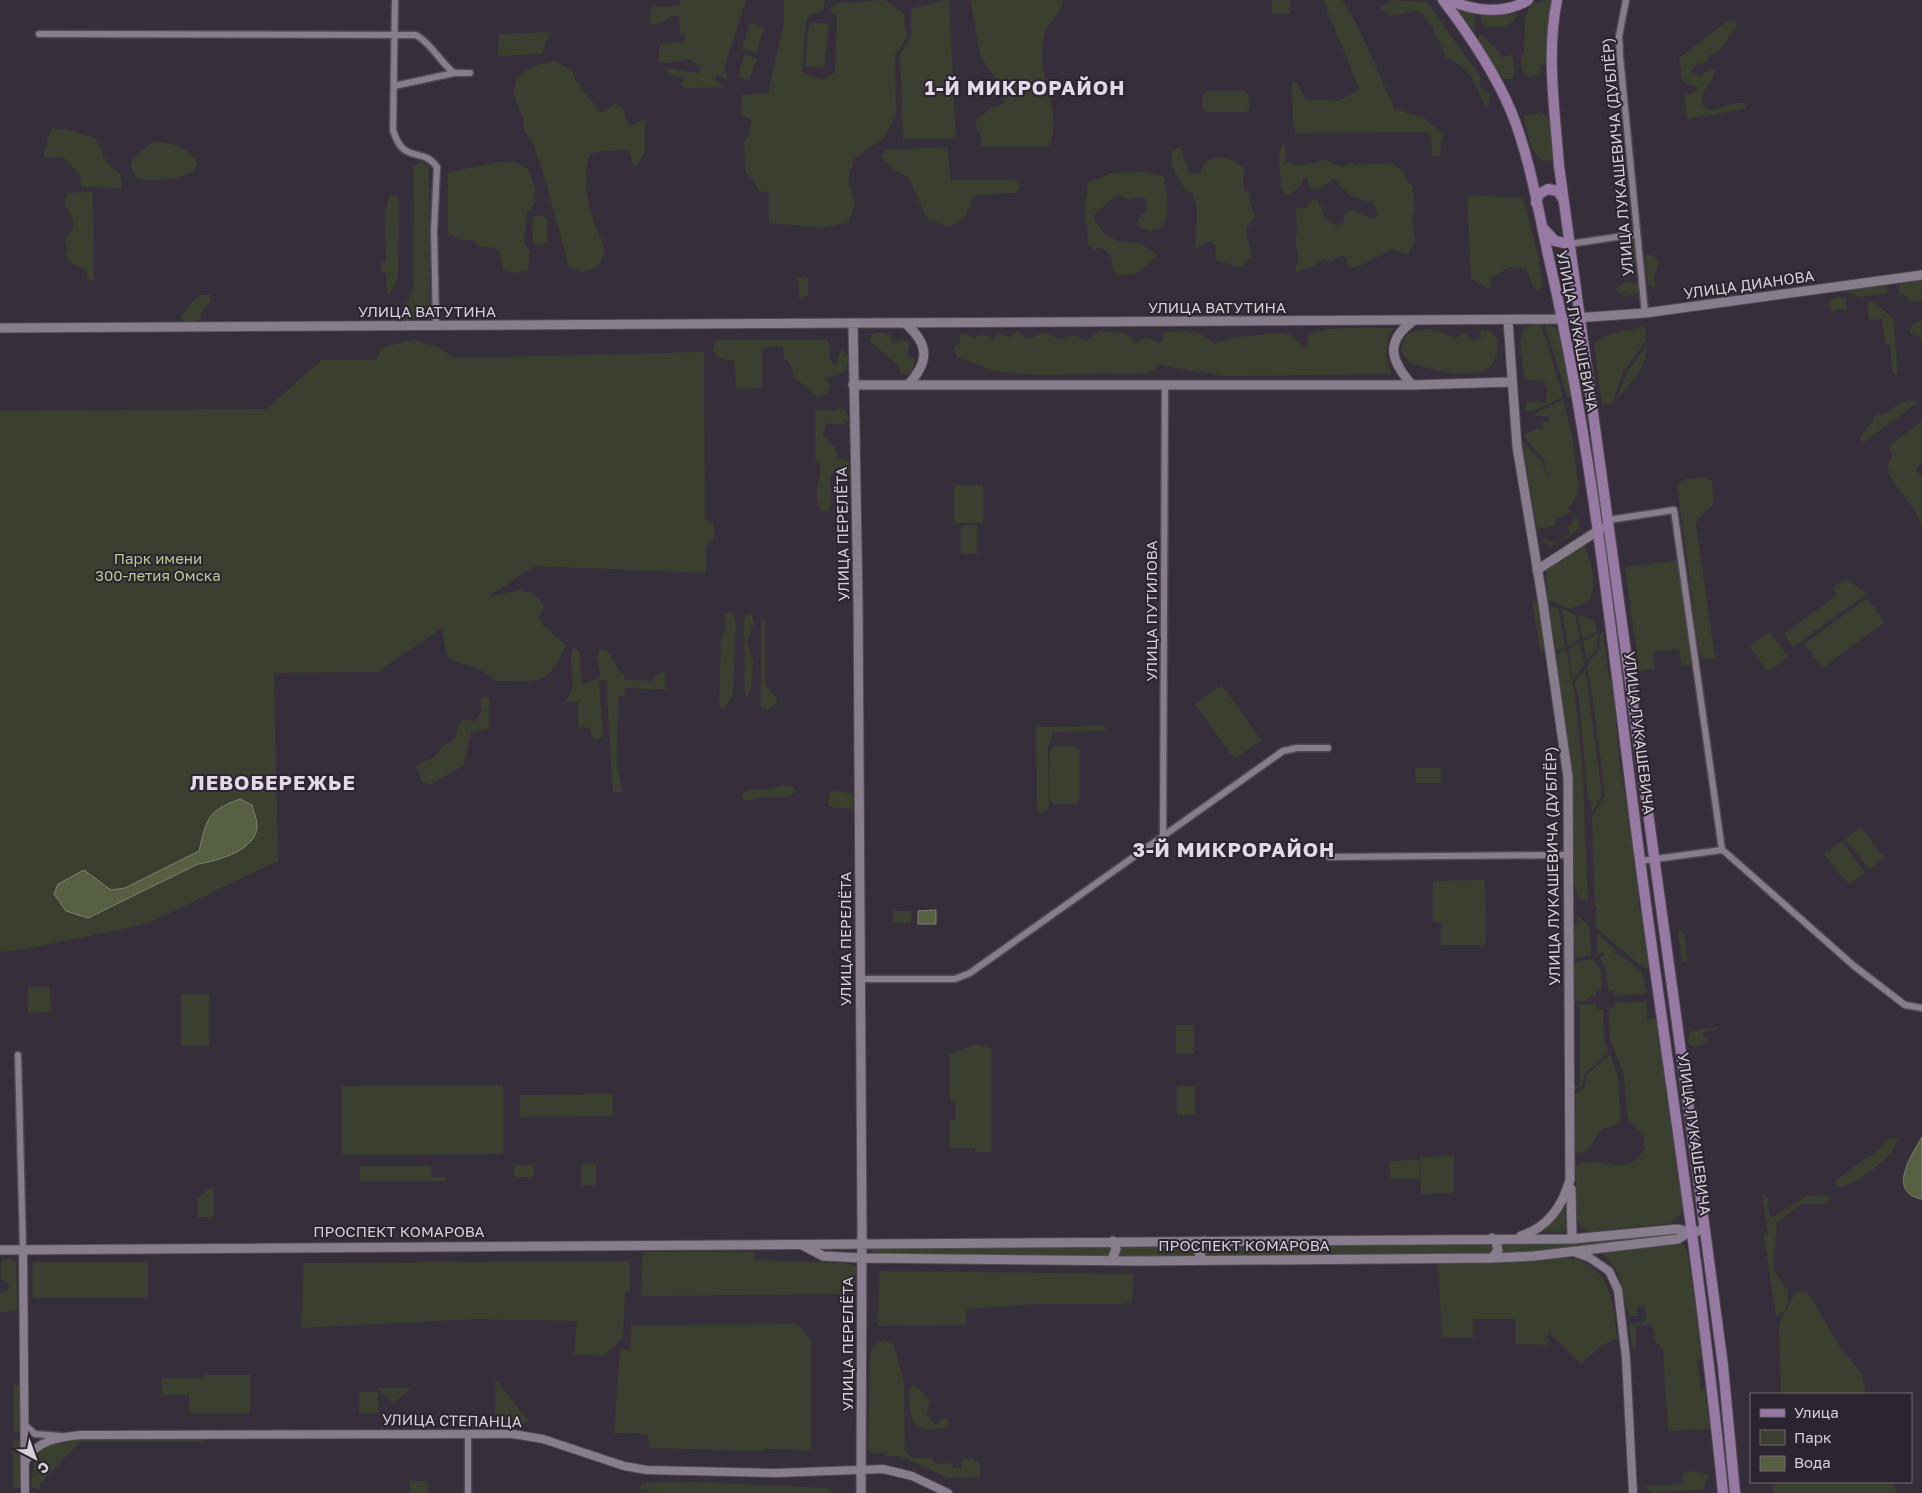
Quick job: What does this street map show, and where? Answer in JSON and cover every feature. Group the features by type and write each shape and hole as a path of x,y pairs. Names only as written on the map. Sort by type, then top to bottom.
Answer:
{"main road":[{"name":"УЛИЦА ЛУКАШЕВИЧА","path":"1443,0 1489,67 1505,98 1522,145 1562,319 1598,529 1640,861 1710,1366 1723,1493"},
{"path":"1449,0 1463,6 1494,10 1516,6 1528,0"},
{"name":"УЛИЦА ЛУКАШЕВИЧА","path":"1557,0 1553,18 1552,61 1569,244 1609,523 1705,1230 1723,1366 1735,1493"},
{"path":"1536,205 1538,194 1548,189 1558,191 1564,200"},
{"path":"1541,224 1552,238 1569,244"},
{"name":"УЛИЦА ДИАНОВА","path":"1580,318 1645,313 1922,275"},
{"name":"УЛИЦА ВАТУТИНА","path":"0,328 1508,321 1580,318"},
{"path":"1412,384 1399,370 1393,358 1394,344 1400,330 1414,321"},
{"name":"УЛИЦА ЛУКАШЕВИЧА (ДУБЛЁР)","path":"1508,321 1517,446 1565,746 1568,777 1569,855 1570,1180 1565,1197 1557,1212 1545,1224 1531,1233 1514,1239"},
{"path":"854,323 853,385 1412,384 1511,382"},
{"path":"905,323 919,335 925,353 921,371 908,385"},
{"name":"УЛИЦА ПЕРЕЛЁТА","path":"853,385 858,602 862,1243 861,1493"},
{"path":"1537,570 1609,523"},
{"path":"1570,1180 1572,1239"},
{"name":"ПРОСПЕКТ КОМАРОВА","path":"0,1250 1204,1240 1572,1239 1678,1230 1690,1232 1705,1230"},
{"name":"ПРОСПЕКТ КОМАРОВА","path":"799,1244 823,1256 862,1258 1203,1260 1492,1258 1534,1256 1678,1239 1690,1232"},
{"path":"1492,1238 1498,1246 1496,1255 1492,1258"},
{"path":"1203,1260 1199,1253 1204,1240"},
{"path":"1112,1241 1116,1249 1112,1260"}],"street":[{"path":"395,0 396,33 393,130 398,146 433,161 437,167 434,231 436,326"},
{"name":"УЛИЦА ЛУКАШЕВИЧА (ДУБЛЁР)","path":"1626,0 1619,36 1620,57 1645,313"},
{"path":"39,34 396,33 416,35 427,41 436,50 445,66 454,73"},
{"path":"394,86 454,73 470,73"},
{"path":"1569,244 1637,234"},
{"name":"УЛИЦА ПУТИЛОВА","path":"1163,837 1165,385"},
{"path":"1609,523 1674,510 1722,850 1854,966 1905,1005 1922,1008"},
{"path":"860,979 955,979 963,977 1283,751 1297,748 1328,748"},
{"path":"1640,861 1722,850"},
{"path":"1329,857 1569,855"},
{"path":"18,1055 23,1249 25,1493"},
{"path":"1599,1247 1597,1256 1601,1265 1615,1280 1622,1313 1633,1493"},
{"path":"1572,1251 1601,1265"},
{"name":"УЛИЦА СТЕПАНЦА","path":"25,1425 35,1434 65,1437 468,1434 531,1436 624,1466 647,1470 766,1472 883,1469 895,1471 948,1493"},
{"path":"468,1434 468,1493"},
{"name":"УЛИЦА СТЕПАНЦА","path":"25,1462 39,1445 65,1437"}],"green space":[{"path":"680,0 746,0 724,68 729,80 717,75 714,78 724,87 684,88 680,85 686,78 669,75 664,68 698,73 701,68 691,59 666,63 658,61 660,44 684,42 685,33 680,33 679,16 671,16 667,21 650,25 651,7 680,6"},
{"path":"784,0 825,0 823,10 810,15 806,20 802,72 812,77 824,79 835,72 837,16 832,14 831,7 839,3 885,0 904,14 907,38 895,55 896,116 883,139 855,158 848,178 855,205 848,223 820,228 769,223 769,192 758,191 753,179 746,174 744,142 749,135 751,119 741,116 742,95 768,93 784,23"},
{"path":"949,0 956,138 903,139 900,55 911,36 911,9"},
{"path":"969,0 1063,0 1059,12 1044,34 1042,46 1043,68 1053,119 1052,139 1048,147 981,147 981,136 975,122 988,110 1004,103 1003,89 980,56 971,2"},
{"path":"1272,0 1290,0 1290,14 1272,14"},
{"path":"1323,0 1342,0 1357,25 1395,109 1424,118 1443,134 1439,156 1432,156 1431,136 1426,132 1296,133 1293,125 1292,83 1297,82 1305,99 1339,101 1359,89"},
{"path":"1391,0 1427,2 1480,76 1480,87 1490,94 1489,105 1485,105 1471,76 1464,68 1446,57 1431,25 1421,13 1415,11 1390,16 1382,9 1382,6 1388,4"},
{"path":"1552,0 1547,62 1540,67 1541,74 1528,77 1522,70 1521,54 1524,53 1525,17 1531,3"},
{"path":"1454,5 1474,10 1475,29 1470,27"},
{"path":"1517,8 1515,20 1511,23 1502,26 1484,27 1481,14"},
{"path":"1729,20 1736,21 1737,27 1717,53 1710,55 1705,63 1696,64 1691,72 1699,76 1712,69 1715,71 1703,94 1703,104 1706,109 1711,110 1744,103 1746,109 1687,119 1684,95 1696,92 1699,87 1687,84 1682,80 1679,58"},
{"path":"809,22 829,24 824,68 805,66"},
{"path":"750,23 764,27 757,53 742,49"},
{"path":"550,32 542,54 498,56 499,34"},
{"path":"1480,34 1496,48 1502,57 1512,55 1515,73 1512,79 1505,79 1498,73 1478,40"},
{"path":"747,54 757,59 749,81 738,76 744,56"},
{"path":"554,61 572,70 576,81 601,113 615,104 622,107 629,126 645,119 645,153 636,167 632,163 629,150 601,151 590,154 586,171 587,190 590,210 603,243 604,253 597,268 581,272 569,267 542,168 532,142 523,128 523,118 513,92 517,77 536,65"},
{"path":"1206,91 1245,91 1249,96 1249,110 1245,112 1206,112 1202,108 1203,94"},
{"path":"1541,112 1550,120 1552,159 1546,162 1532,148 1524,116"},
{"path":"51,128 70,130 95,138 107,163 120,174 122,188 81,187 81,176 64,158 43,157"},
{"path":"153,142 173,144 188,152 198,162 193,172 166,179 137,179 130,164 138,153"},
{"path":"1282,145 1285,145 1286,161 1291,164 1306,165 1325,160 1342,167 1352,163 1356,165 1391,163 1404,171 1407,181 1413,187 1414,209 1412,220 1415,240 1408,255 1393,249 1355,268 1347,265 1347,259 1341,255 1332,261 1323,259 1313,267 1297,272 1295,270 1299,257 1295,241 1297,234 1296,209 1299,207 1305,209 1312,201 1318,199 1325,218 1336,226 1343,223 1345,213 1353,210 1373,219 1378,214 1372,201 1367,202 1347,194 1346,189 1341,188 1336,180 1333,179 1320,189 1311,188 1307,179 1304,178 1300,187 1287,196 1281,188 1279,155"},
{"path":"947,147 951,180 1014,180 1020,186 1016,193 974,195 966,216 949,227 927,219 908,177 893,170 881,156 887,150"},
{"path":"1177,148 1181,148 1190,174 1198,174 1203,165 1214,157 1225,157 1244,168 1243,189 1252,196 1249,201 1255,217 1246,232 1252,255 1244,266 1238,267 1216,260 1215,246 1211,241 1195,248 1197,212 1193,193 1186,191 1172,166 1172,152"},
{"path":"420,161 429,166 430,317 403,321 398,317 396,311 403,312 413,288 414,167"},
{"path":"498,162 515,162 527,168 535,188 534,204 527,214 524,242 530,252 528,270 522,272 512,273 503,270 499,249 478,246 473,240 461,240 448,233 448,172"},
{"path":"1145,172 1162,176 1165,179 1168,210 1167,218 1159,229 1148,231 1138,225 1137,220 1147,210 1146,200 1143,197 1129,199 1116,195 1094,215 1094,219 1106,235 1115,240 1141,244 1157,255 1140,271 1130,275 1118,275 1112,268 1112,260 1107,252 1098,247 1095,250 1088,244 1085,206 1088,183 1092,180 1101,179 1109,173"},
{"path":"93,192 94,280 89,280 86,270 73,264 65,255 67,250 65,239 72,230 73,222 65,205 66,193"},
{"path":"390,194 398,196 399,204 398,278 390,294 387,292 386,273 381,272 381,263 386,263 385,211"},
{"path":"1467,195 1523,198 1536,246 1543,287 1539,290 1534,288 1526,269 1509,267 1490,279 1492,286 1489,289 1471,279"},
{"path":"535,216 547,218 547,241 545,244 536,245 533,242 532,220"},
{"path":"1632,237 1635,239 1637,262 1634,264 1629,260 1629,239"},
{"path":"1645,255 1654,255 1659,264 1653,279 1657,285 1653,288 1648,284"},
{"path":"805,276 808,279 808,296 799,298 798,278"},
{"path":"1922,280 1922,300 1911,302 1906,296 1899,294 1899,283"},
{"path":"1632,282 1638,284 1638,294 1625,296 1618,293 1616,289 1622,283"},
{"path":"1885,286 1888,293 1862,297 1844,292 1855,288"},
{"path":"201,295 210,295 211,302 203,309 199,320 194,323 184,321 180,316"},
{"path":"1846,298 1846,309 1831,311 1829,299"},
{"path":"1867,300 1874,302 1893,318 1898,373 1896,376 1893,373 1890,344 1885,344 1882,319 1869,320"},
{"path":"1922,321 1922,339 1909,333 1913,323"},
{"path":"1544,323 1558,329 1560,332 1572,396 1568,399"},
{"path":"1541,324 1563,397 1531,412 1526,410 1526,401 1546,403 1547,389 1544,381 1527,380 1524,377 1520,340 1524,328"},
{"path":"1645,326 1646,340 1623,373 1612,404 1602,405 1594,343 1607,335"},
{"path":"1394,328 1390,334 1386,351 1392,374 1223,376 1159,365 1150,373 1038,375 993,371 956,356 954,346 960,343 960,334 967,334 973,338 981,335 990,336 993,341 996,333 1010,337 1017,331 1028,339 1045,333 1057,339 1074,335 1086,341 1100,331 1124,334 1135,343 1147,337 1158,343 1162,342 1163,332 1186,331 1200,333 1215,343 1236,337 1282,333 1291,335 1304,347 1308,345 1307,336 1322,330"},
{"path":"1430,329 1456,338 1464,332 1474,341 1481,338 1480,330 1489,330 1497,338 1498,352 1492,365 1483,372 1457,374 1410,363 1401,352 1406,336 1413,332"},
{"path":"876,332 891,335 892,343 902,340 907,341 910,346 908,356 915,358 913,370 907,375 900,373 897,363 882,352 869,338"},
{"name":"Парк имени 300-летия Омска","path":"414,340 440,348 454,358 704,352 705,520 714,525 714,538 706,546 706,573 534,566 488,597 519,590 533,593 544,605 539,617 543,625 566,645 554,669 540,679 531,681 495,681 484,671 452,660 446,654 442,628 378,672 274,673 278,861 146,924 27,949 0,952 0,411 267,409 321,360 376,360 382,347"},
{"path":"827,340 830,345 829,358 835,365 838,365 838,355 843,350 848,355 848,361 843,372 824,379 830,385 829,391 824,395 816,396 794,377 789,362 784,359 783,347 769,346 762,349 762,388 736,389 734,361 718,358 713,351 715,341"},
{"path":"1646,346 1646,354 1641,369 1616,400 1627,373"},
{"path":"1563,400 1572,435 1579,491 1571,506 1567,506 1577,518 1580,528 1561,542 1552,546 1545,543 1539,537 1556,543 1570,533 1568,527 1575,518 1571,512 1554,521 1555,526 1537,529 1522,441 1542,462 1550,482 1544,460 1524,435 1534,429 1543,429 1543,422 1549,422 1549,416 1534,416 1534,414"},
{"path":"1910,400 1918,402 1864,442 1860,438 1872,422 1874,416 1886,413 1902,402"},
{"path":"840,408 846,410 849,421 844,425 826,423 823,435 834,447 839,459 849,461 849,472 844,477 836,472 830,474 831,504 828,512 821,511 817,501 821,467 815,459 815,409 834,411"},
{"path":"1922,421 1922,463 1918,465 1916,470 1922,476 1922,525 1914,509 1893,481 1887,465 1892,456 1889,446"},
{"path":"1705,477 1712,481 1714,504 1698,519 1696,524 1715,657 1710,660 1701,657 1699,652 1677,484 1687,479"},
{"path":"954,485 983,485 983,523 954,523"},
{"path":"961,525 977,525 977,554 961,554"},
{"path":"1584,544 1593,580 1592,595 1589,602 1570,609 1548,600 1546,571"},
{"path":"1681,560 1694,664 1681,666 1679,649 1653,652 1655,669 1639,671 1625,567"},
{"path":"1843,580 1850,581 1867,594 1793,647 1784,634 1837,595 1833,588"},
{"path":"1867,598 1885,622 1822,668 1804,644"},
{"path":"1532,600 1538,602 1546,651 1540,652"},
{"path":"1549,605 1559,609 1565,647 1556,651"},
{"path":"1562,609 1575,614 1580,640 1568,646"},
{"path":"729,612 734,614 736,623 733,695 723,709 719,705 721,639 726,626 725,616"},
{"path":"746,614 752,614 754,622 747,641 753,660 751,689 748,695 745,696 744,619"},
{"path":"1578,615 1594,620 1597,632 1582,639"},
{"path":"761,618 765,622 765,673 767,687 777,698 776,704 767,711 761,707"},
{"path":"1603,632 1608,671 1613,686 1619,759 1639,875 1638,901 1641,914 1646,923 1652,968 1645,969 1595,927 1597,907 1595,907 1592,818 1605,795 1587,665 1599,649 1600,634"},
{"path":"1770,632 1788,657 1768,672 1749,646"},
{"path":"1598,634 1597,649 1586,661 1583,641"},
{"path":"1580,643 1584,665 1573,680 1568,649"},
{"path":"575,647 579,651 582,684 601,678 597,657 600,650 606,650 609,653 618,669 624,675 624,680 653,681 654,676 665,671 665,687 668,690 625,688 625,696 618,696 617,763 622,792 613,792 606,680 599,681 603,737 594,740 589,727 578,728 578,702 564,702 572,688 571,658"},
{"path":"1566,650 1575,696 1582,763 1588,901 1578,899 1574,882 1572,771 1556,655"},
{"path":"1585,669 1602,794 1592,814 1591,800 1588,800 1579,697 1574,683"},
{"path":"1222,685 1261,740 1234,759 1195,704"},
{"path":"489,698 489,728 471,733 464,765 430,785 422,782 416,766 436,756 443,745 452,741 462,720 475,721 482,711 480,699"},
{"path":"1103,726 1108,731 1053,732 1048,747 1049,806 1045,812 1039,812 1037,810 1036,727"},
{"path":"1054,746 1074,746 1079,749 1079,799 1077,804 1055,804 1050,801 1050,751"},
{"path":"1415,768 1441,768 1441,783 1416,783"},
{"path":"782,785 793,786 796,792 784,797 763,797 749,801 743,800 741,794 751,789 768,790"},
{"path":"835,790 853,794 853,809 829,807 829,793"},
{"path":"1861,827 1884,858 1869,869 1845,838"},
{"path":"1842,841 1865,872 1850,884 1841,876 1824,854"},
{"path":"1485,880 1486,945 1441,945 1441,922 1433,922 1433,881"},
{"path":"893,911 911,911 911,923 893,923"},
{"path":"1578,916 1589,925 1591,955 1575,958 1574,932"},
{"path":"1678,929 1684,933 1688,961 1682,962"},
{"path":"1597,933 1617,951 1614,952 1616,955 1622,955 1642,973 1647,993 1614,996 1614,990 1608,990 1606,969 1600,957 1604,956 1604,953 1597,953"},
{"path":"1593,959 1601,971 1602,991 1596,991 1596,996 1587,998 1586,1001 1575,1002 1574,962"},
{"path":"27,987 50,987 51,1012 28,1013"},
{"path":"181,994 209,994 209,1046 181,1046"},
{"path":"1646,1001 1647,1019 1657,1018 1671,1103 1672,1133 1683,1211 1672,1223 1588,1232 1577,1221 1576,1165 1586,1162 1614,1165 1630,1163 1638,1157 1645,1147 1640,1131 1628,1119 1623,1071 1610,1040 1609,1008 1615,1007 1614,1003"},
{"path":"1596,1004 1597,1009 1603,1009 1604,1042 1609,1052 1585,1074 1582,1085 1575,1090 1575,1086 1580,1085 1580,1008 1577,1005"},
{"path":"1176,1025 1194,1025 1194,1054 1176,1054"},
{"path":"1717,1027 1718,1029 1703,1032 1704,1037 1709,1043 1693,1047 1689,1045 1687,1037 1690,1036 1690,1032"},
{"path":"975,1044 991,1048 991,1152 975,1152 975,1148 950,1148 950,1120 955,1120 955,1102 950,1101 950,1054"},
{"path":"1610,1054 1617,1073 1621,1120 1616,1125 1602,1129 1585,1152 1575,1152 1575,1095 1585,1087 1587,1074"},
{"path":"503,1085 503,1154 342,1155 342,1086"},
{"path":"1177,1086 1195,1086 1195,1115 1177,1115"},
{"path":"613,1094 613,1116 520,1117 520,1095"},
{"path":"1891,1137 1897,1139 1895,1146 1882,1162 1854,1182 1838,1187 1835,1181 1866,1158 1875,1154 1885,1141"},
{"path":"1454,1156 1454,1193 1421,1194 1420,1157"},
{"path":"1419,1160 1419,1179 1390,1179 1389,1161"},
{"path":"581,1163 596,1164 596,1186 581,1185"},
{"path":"514,1165 534,1165 534,1177 514,1177"},
{"path":"360,1166 431,1166 431,1177 446,1177 446,1181 360,1181"},
{"path":"211,1187 214,1187 214,1217 198,1217 198,1198"},
{"path":"1762,1194 1768,1197 1767,1207 1771,1218 1807,1196 1827,1195 1830,1198 1825,1204 1802,1204 1777,1222 1773,1269 1788,1292 1788,1301 1786,1309 1776,1317 1764,1235 1768,1234"},
{"path":"1567,1202 1568,1226 1565,1231 1536,1232 1559,1214"},
{"path":"1679,1232 1679,1235 1534,1253 1489,1255 1118,1257 1120,1252 1117,1246 1532,1244 1577,1242"},
{"path":"1678,1241 1686,1247 1688,1254 1703,1359 1697,1359 1701,1389 1705,1389 1710,1429 1668,1431 1663,1349 1661,1349 1660,1345 1656,1344 1653,1327 1650,1324 1636,1326 1636,1350 1632,1348 1629,1324 1646,1322 1645,1307 1637,1306 1638,1316 1629,1316 1618,1273 1603,1252 1605,1250"},
{"path":"1110,1246 1113,1248 1110,1257 872,1254 870,1252 875,1248"},
{"path":"643,1252 754,1252 755,1260 845,1263 856,1266 855,1294 641,1296"},
{"path":"1564,1257 1591,1267 1600,1275 1607,1286 1614,1311 1617,1339 1601,1346 1581,1364 1549,1333 1545,1337 1549,1340 1548,1345 1515,1344 1515,1319 1473,1319 1473,1338 1442,1338 1438,1263"},
{"path":"2,1260 16,1261 17,1310 0,1313 0,1293 7,1292 9,1285 0,1278"},
{"path":"630,1261 630,1291 625,1293 623,1338 603,1356 574,1354 577,1321 474,1319 302,1328 303,1263"},
{"path":"33,1262 148,1262 148,1298 33,1298"},
{"path":"879,1271 1134,1274 1132,1302 1123,1304 1036,1304 966,1309 966,1325 878,1326"},
{"path":"1804,1291 1810,1296 1840,1347 1861,1373 1866,1393 1781,1393 1779,1323 1796,1292"},
{"path":"797,1324 811,1340 811,1450 762,1449 762,1451 649,1448 648,1434 614,1433 620,1350 630,1350 631,1325"},
{"path":"883,1340 893,1343 904,1381 905,1451 912,1458 932,1458 935,1464 953,1463 953,1468 961,1468 962,1459 973,1459 980,1464 980,1477 948,1478 900,1456 886,1456 885,1453 871,1453 868,1450 870,1353 872,1347"},
{"path":"203,1375 250,1375 250,1413 189,1413 189,1395 162,1395 162,1378 202,1378"},
{"path":"495,1379 530,1422 495,1423"},
{"path":"14,1383 19,1386 20,1390 20,1432 14,1432"},
{"path":"912,1385 916,1386 932,1403 928,1406 930,1409 926,1414 936,1425 944,1417 949,1422 948,1427 926,1429 919,1427 915,1423 910,1410 909,1389"},
{"path":"377,1388 412,1388 393,1403"},
{"path":"359,1392 378,1392 378,1413 359,1413"},
{"path":"16,1439 20,1442 20,1488 13,1488 13,1440"},
{"path":"80,1439 204,1439 203,1442 80,1442 40,1483 40,1490 32,1487 32,1474 37,1456 42,1450 57,1443"},
{"path":"1691,1471 1709,1474 1703,1490 1651,1492 1643,1486 1683,1484 1683,1473"},
{"path":"410,1481 428,1481 428,1493 410,1493"},
{"path":"694,1482 828,1488 834,1493 666,1493 648,1492 640,1489 641,1484 644,1483"},
{"path":"1773,1483 1892,1483 1897,1493 1773,1493"}],"water":[{"path":"240,799 252,805 257,825 256,834 251,841 235,853 198,864 88,918 66,911 54,894 58,884 84,870 111,890 125,888 199,851 210,817 229,803"},
{"path":"936,910 936,924 918,924 918,911"},
{"path":"1922,1137 1922,1199 1911,1195 1905,1189 1904,1181 1908,1163"}],"district":[{"name":"1-Й МИКРОРАЙОН","path":"1025,88"},
{"name":"ЛЕВОБЕРЕЖЬЕ","path":"273,783"},
{"name":"3-Й МИКРОРАЙОН","path":"1234,850"}]}
